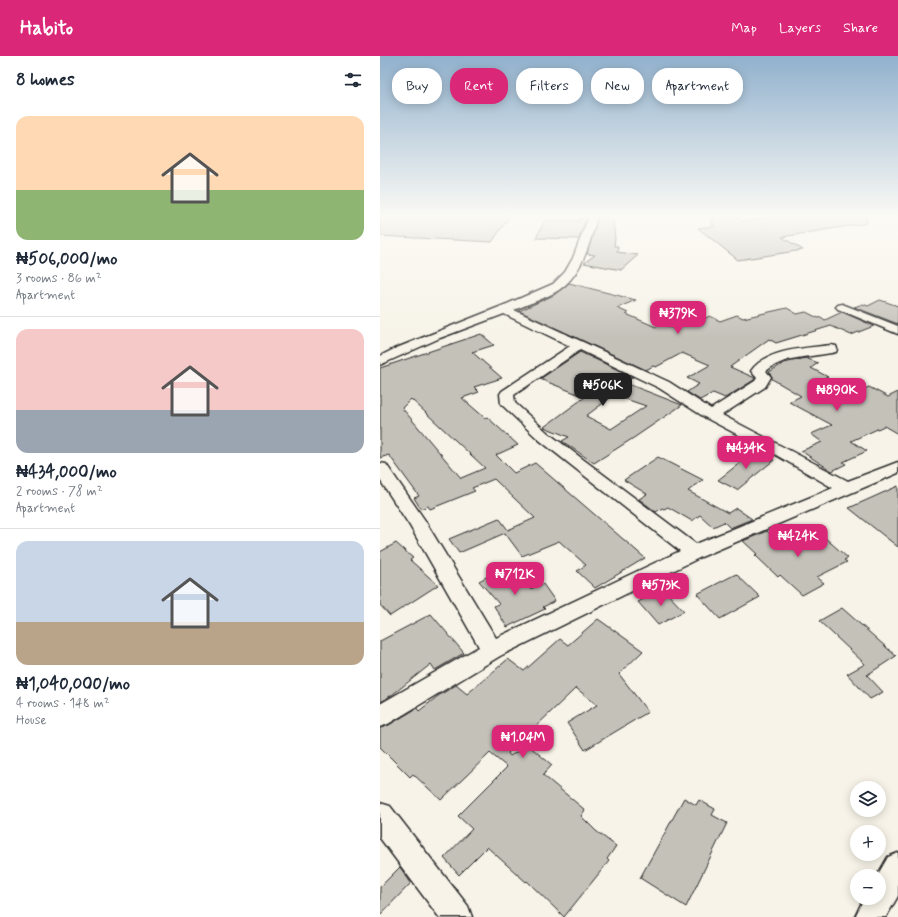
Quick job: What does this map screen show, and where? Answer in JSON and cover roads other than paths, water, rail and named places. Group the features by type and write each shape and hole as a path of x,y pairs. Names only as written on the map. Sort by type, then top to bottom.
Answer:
{"street":[{"path":"380,361 414,344 505,310 544,293 563,281 571,271 578,256"},
{"path":"842,307 898,330"},
{"path":"505,310 664,385 711,415 777,449 847,488"},
{"path":"580,345 507,394 508,404 543,436 694,552"},
{"path":"711,415 760,384 764,377 758,371 772,360 782,355 831,349"},
{"path":"380,716 492,650 694,552 898,467"},
{"path":"380,468 418,523 492,650"},
{"path":"380,816 457,917"},
{"path":"870,917 898,867"}]}
